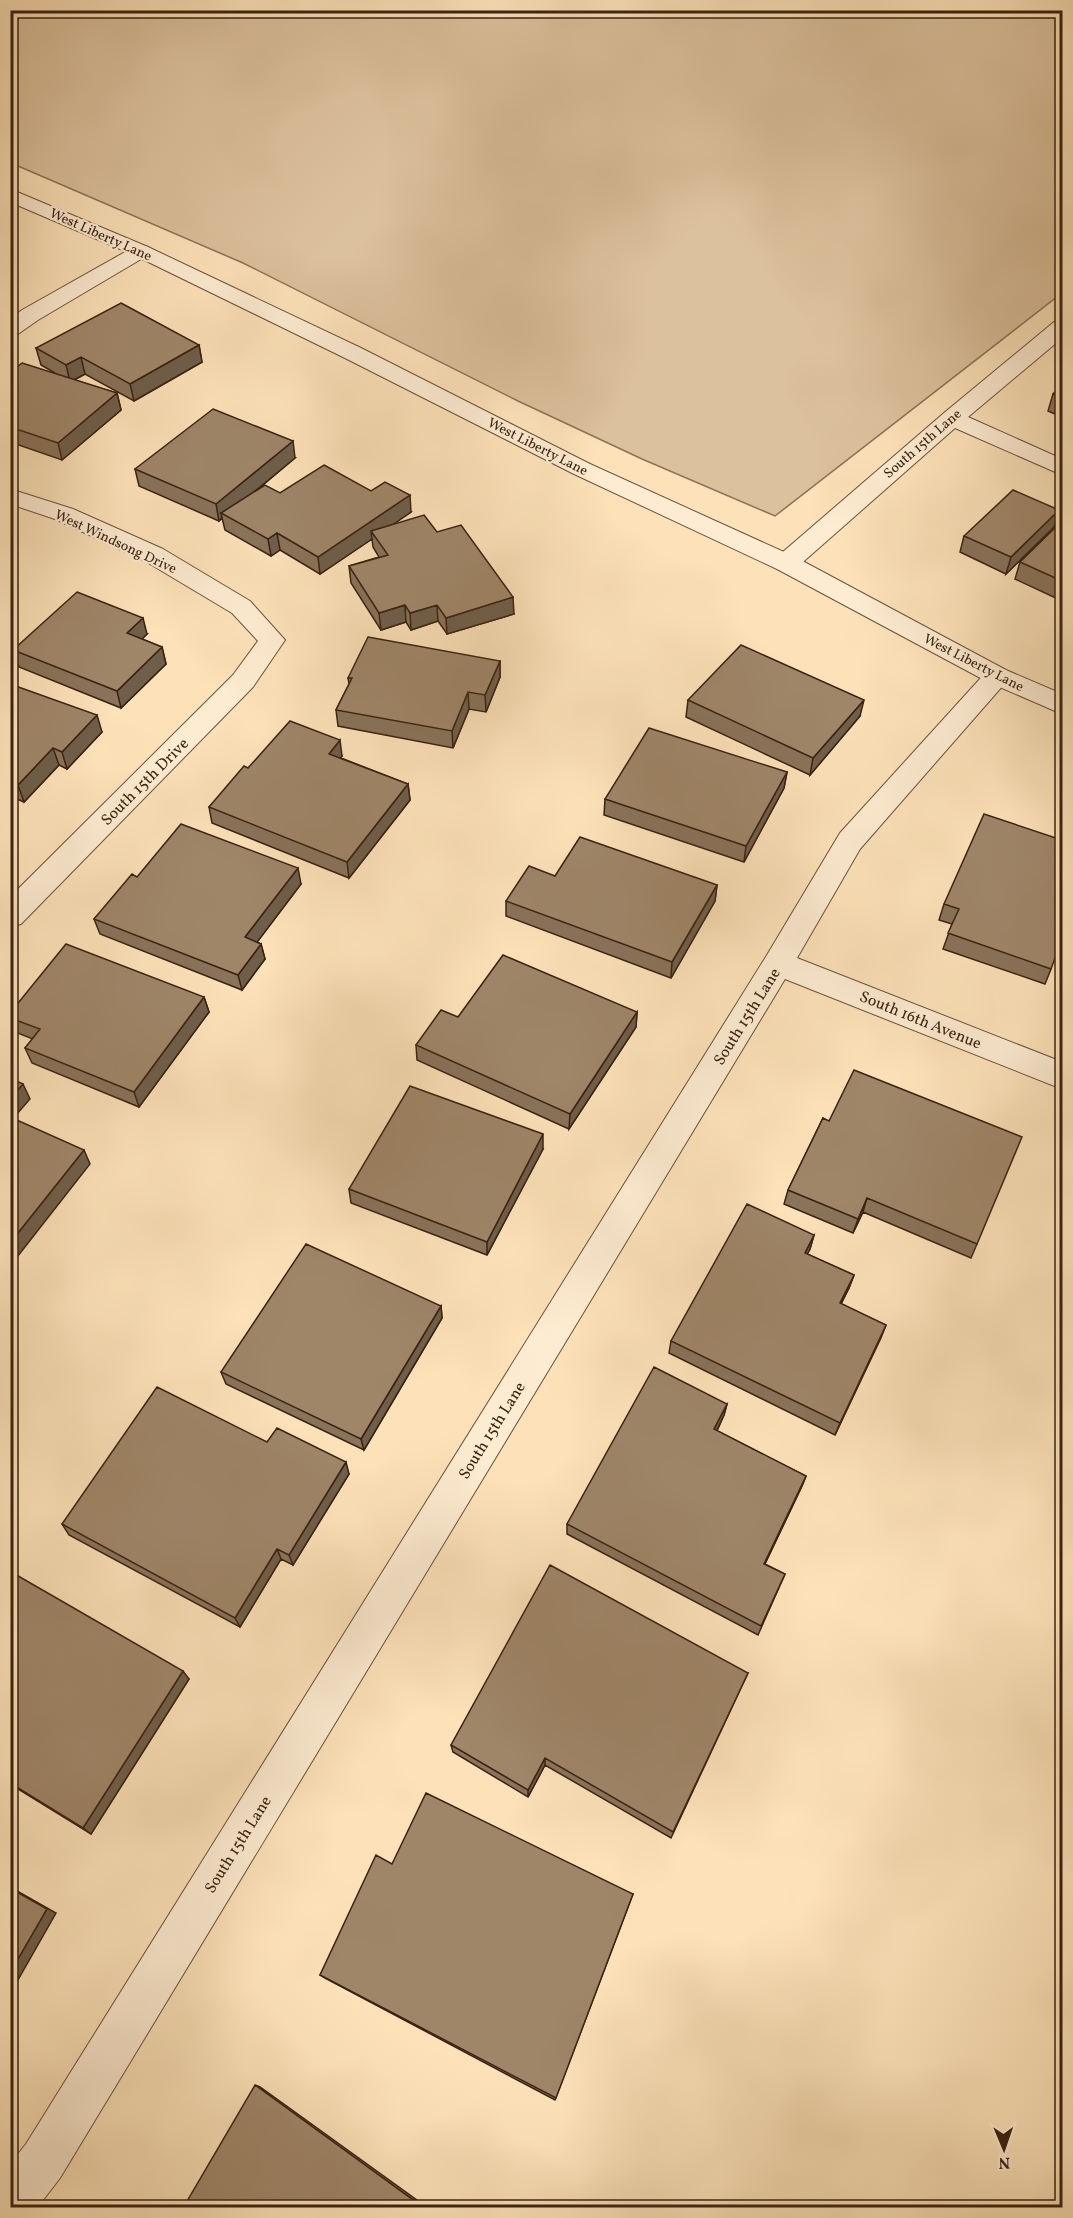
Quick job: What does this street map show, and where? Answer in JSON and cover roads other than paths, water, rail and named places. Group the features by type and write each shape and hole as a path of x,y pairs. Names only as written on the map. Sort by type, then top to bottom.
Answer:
{"street":[{"name":"West Liberty Lane","path":"10,195 141,250 353,353 582,469 786,563 997,676 1062,705"},
{"path":"10,329 141,250"},
{"name":"South 15th Lane","path":"786,563 952,418 1062,327"},
{"path":"952,418 1062,468"},
{"name":"West Windsong Drive","path":"10,496 64,514 154,555 241,607 272,640"},
{"name":"South 15th Drive","path":"10,916 243,681 272,640"},
{"name":"South 15th Lane","path":"10,2203 49,2151 778,963 850,841 997,676"},
{"name":"South 16th Avenue","path":"778,963 1062,1076"}]}
